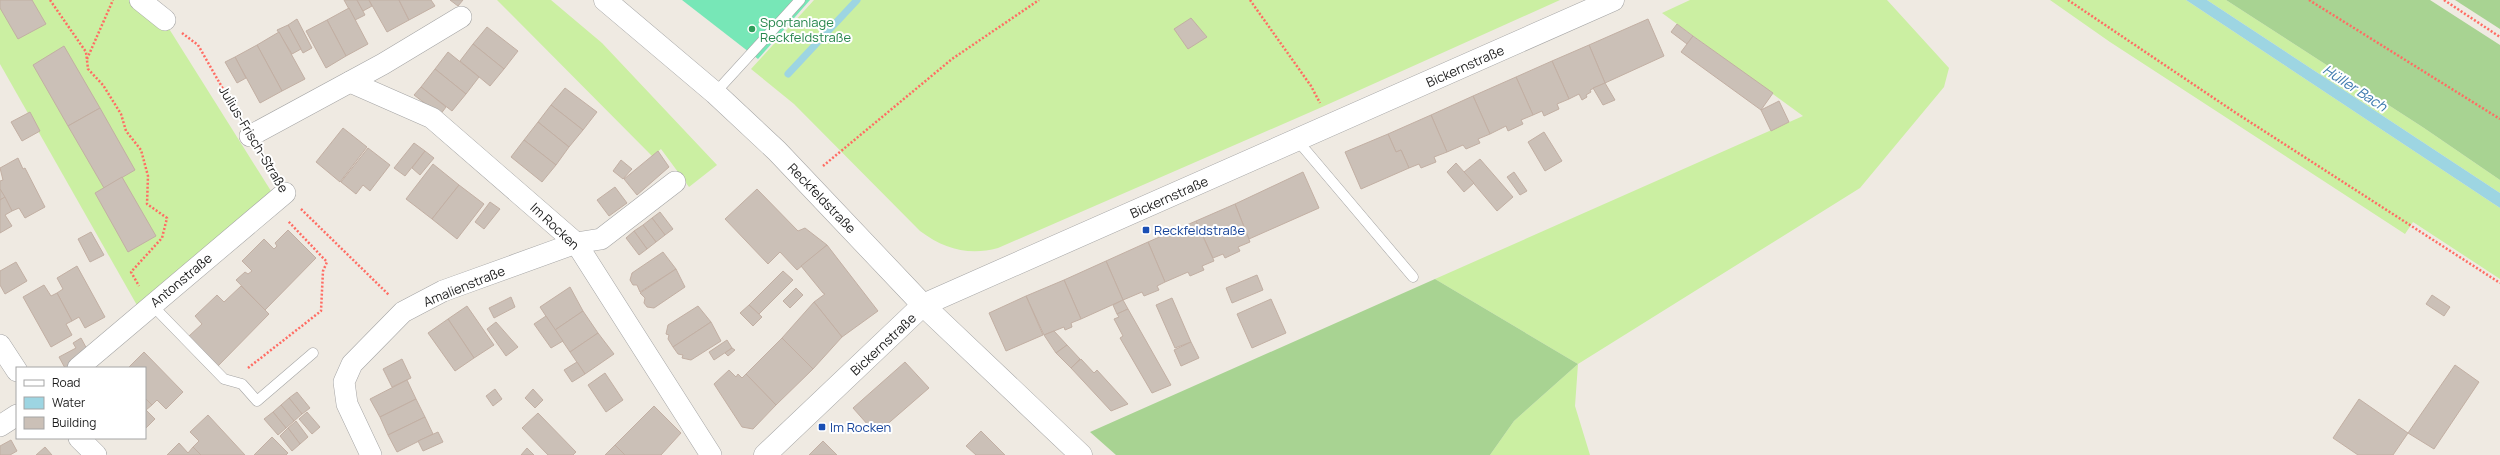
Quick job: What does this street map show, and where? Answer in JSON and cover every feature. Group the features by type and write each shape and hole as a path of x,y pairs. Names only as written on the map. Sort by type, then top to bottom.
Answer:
{"street":[{"path":"140,0 165,20"},
{"name":"Reckfeldstraße","path":"605,0 715,93 806,180 924,305 1082,455"},
{"name":"Bickernstraße","path":"765,455 924,305 1613,0"},
{"path":"250,136 350,82 461,17"},
{"name":"Im Rocken","path":"350,82 432,118 576,243 711,455"},
{"name":"Amalienstraße","path":"372,455 347,404 344,382 352,364 403,312 443,291 576,243 601,238 675,182"},
{"name":"Antonstraße","path":"79,367 150,305 278,198"},
{"path":"0,346 16,370"},
{"path":"0,426 16,416"},
{"path":"80,439 96,455"}],"lane":[{"path":"715,93 800,0"},
{"path":"1297,140 1413,277"},
{"path":"150,305 224,379 242,384 257,401 312,353"}],"path":[{"path":"50,0 86,52 88,69 103,86 121,114 126,132 140,150 148,176 146,204 167,218 162,238 131,272 150,305"},
{"path":"87,60 113,0"},
{"path":"806,180 952,59 1039,0"},
{"path":"1250,0 1311,86 1331,125"},
{"path":"2068,0 2236,113 2500,284"},
{"path":"2309,0 2500,119"},
{"path":"2444,0 2500,37"},
{"name":"Julius-Frisch-Straße","path":"165,20 198,45 250,136 278,198 403,312"},
{"path":"232,381 321,311 323,271 327,262 278,198"}],"green space":[{"path":"0,0 151,0 271,191 138,307 0,64"},
{"path":"497,0 551,0 602,43 717,165 689,187 661,149 652,156"},
{"name":"Sportanlage Reckfeldstraße","path":"682,0 810,0 758,59"},
{"path":"814,0 1560,0 1322,107 998,248 967,251 938,242 920,231 794,104 751,69"},
{"path":"1690,0 1887,0 1949,68 1944,87 1860,188 1578,364 1435,279 1803,116 1662,13"},
{"path":"2050,0 2186,0 2500,208 2500,279 2413,222 2405,234 2110,42"},
{"path":"2207,0 2226,0 2424,128 2500,180 2500,193"},
{"path":"2226,0 2430,0 2500,45 2500,180 2424,128"},
{"path":"2455,0 2500,0 2500,29"},
{"path":"1435,279 1578,364 1514,421 1490,455 1116,455 1090,432"},
{"path":"1578,364 1575,406 1590,455 1490,455 1514,421"}],"water":[{"path":"2186,0 2207,0 2500,193 2500,208"}],"building":[{"path":"0,0 32,0 46,24 18,39 0,8"},
{"path":"344,0 357,0 365,15 355,20"},
{"path":"357,0 369,0 372,6 363,11"},
{"path":"369,0 399,0 409,20 387,32"},
{"path":"399,0 431,0 435,6 409,20"},
{"path":"450,0 463,0 458,6"},
{"path":"349,8 368,44 346,56 327,20"},
{"path":"1191,18 1207,37 1188,49 1174,29"},
{"path":"297,19 312,48 303,53 288,25"},
{"path":"1648,19 1664,56 1605,83 1589,45"},
{"path":"327,20 346,56 326,68 306,31"},
{"path":"1677,24 1693,36 1687,44 1671,32"},
{"path":"288,25 301,49 292,54 277,30"},
{"path":"487,27 518,51 504,69 473,44"},
{"path":"279,32 305,79 282,91 257,45"},
{"path":"1693,36 1773,93 1761,110 1681,52"},
{"path":"473,44 504,69 490,86 460,61"},
{"path":"257,45 282,91 260,103 235,57"},
{"path":"1589,45 1605,83 1590,90 1591,92 1586,95 1587,97 1582,100 1579,94 1569,99 1552,61"},
{"path":"64,46 100,108 68,126 33,65"},
{"path":"448,52 479,77 466,94 435,69"},
{"path":"235,57 246,78 237,83 225,62"},
{"path":"1552,61 1569,99 1557,104 1559,109 1544,116 1542,111 1533,115 1516,77"},
{"path":"435,69 466,94 452,111 421,87"},
{"path":"1516,77 1533,115 1521,120 1523,124 1508,131 1506,126 1490,134 1473,96"},
{"path":"1605,83 1615,100 1603,105 1593,88"},
{"path":"421,87 446,107 440,115 414,95"},
{"path":"565,88 597,112 583,130 551,105"},
{"path":"1473,96 1490,134 1478,139 1480,143 1466,149 1463,145 1447,152 1431,115"},
{"path":"1779,101 1789,122 1771,131 1761,110"},
{"path":"551,105 583,130 569,147 538,122"},
{"path":"100,108 135,170 104,188 68,126"},
{"path":"30,112 40,131 22,141 11,122"},
{"path":"1431,115 1447,152 1434,157 1436,162 1421,168 1419,164 1409,168 1401,150 1396,152 1388,134"},
{"path":"538,122 569,147 556,165 524,140"},
{"path":"343,128 367,147 340,182 316,162"},
{"path":"1544,132 1562,161 1545,171 1528,142"},
{"path":"1388,134 1396,152 1401,150 1409,168 1361,189 1345,152"},
{"path":"524,140 556,165 542,182 511,157"},
{"path":"414,143 425,151 405,176 394,168"},
{"path":"368,148 390,165 370,191 363,185 356,194 341,182"},
{"path":"425,151 434,158 420,175 412,168"},
{"path":"658,151 669,167 637,195 624,179"},
{"path":"18,158 23,169 25,168 45,207 25,218 19,208 12,211 0,189 0,181 3,180 0,168"},
{"path":"1480,159 1513,197 1497,211 1464,172"},
{"path":"621,160 632,169 623,179 613,171"},
{"path":"1456,163 1474,183 1464,192 1447,172"},
{"path":"433,164 459,185 432,219 406,199"},
{"path":"1303,172 1319,208 1249,239 1235,204"},
{"path":"1514,172 1527,191 1520,195 1507,177"},
{"path":"122,177 156,236 128,252 95,193"},
{"path":"459,185 484,204 457,239 432,219"},
{"path":"615,187 627,203 609,216 597,200"},
{"path":"0,189 5,197 0,200"},
{"path":"757,189 798,231 805,228 827,245 797,270 780,252 768,264 725,219"},
{"path":"5,197 12,211 5,215 12,226 0,233 0,200"},
{"path":"490,202 500,209 484,229 475,222"},
{"path":"1235,204 1250,242 1238,247 1240,251 1225,258 1223,254 1213,258 1196,221"},
{"path":"660,212 673,229 665,235 652,218"},
{"path":"652,218 665,235 656,242 643,225"},
{"path":"1196,221 1214,261 1202,266 1204,270 1190,276 1188,272 1165,282 1148,242"},
{"path":"643,225 656,242 647,249 634,231"},
{"path":"288,230 316,258 265,310 236,280 245,272 248,274 252,271 242,261 264,239 274,249 277,246 275,243"},
{"path":"634,231 647,249 639,255 626,238"},
{"path":"91,232 104,255 90,262 78,239"},
{"path":"1148,242 1165,282 1157,286 1159,290 1144,296 1142,292 1123,300 1106,261"},
{"path":"827,245 878,311 842,337 814,302 825,294 801,266"},
{"path":"663,252 676,269 640,292 637,285 633,285 630,280 632,273"},
{"path":"1106,261 1123,300 1081,319 1064,280"},
{"path":"16,262 27,281 5,294 0,285 0,271"},
{"path":"77,266 105,317 85,328 79,317 72,321 57,293 63,289 57,278"},
{"path":"676,269 685,287 654,308 647,307 644,303 645,298 640,293"},
{"path":"783,271 793,280 759,314 749,305"},
{"path":"1257,275 1263,290 1232,303 1226,288"},
{"path":"1064,280 1081,319 1071,323 1072,327 1065,330 1064,327 1044,335 1026,296"},
{"path":"44,285 51,296 57,293 72,321 66,324 72,335 51,347 23,297"},
{"path":"241,286 269,314 218,366 189,336 202,324 195,316 217,295 224,302"},
{"path":"570,287 583,311 555,330 540,307"},
{"path":"796,288 803,295 790,308 783,301"},
{"path":"2432,295 2450,307 2444,316 2426,304"},
{"path":"1026,296 1043,335 1006,351 989,313"},
{"path":"511,297 515,307 494,318 489,308"},
{"path":"1172,298 1191,342 1175,348 1156,305"},
{"path":"1271,299 1286,333 1252,348 1237,314"},
{"path":"1123,300 1128,309 1117,314 1113,305"},
{"path":"814,302 842,337 813,369 782,338"},
{"path":"749,305 762,317 753,326 740,313"},
{"path":"467,306 494,345 474,358 448,319"},
{"path":"698,306 711,322 673,347 668,339 669,335 666,334 668,325"},
{"path":"1128,309 1171,385 1152,393 1120,338 1123,336 1114,319 1119,317 1117,314"},
{"path":"583,311 598,333 570,352 555,330"},
{"path":"546,316 563,341 551,348 534,324"},
{"path":"448,319 474,358 455,371 428,333"},
{"path":"496,322 518,347 506,356 487,329"},
{"path":"711,322 721,341 691,360 682,358 683,355 678,354 673,347"},
{"path":"1054,331 1067,345 1056,353 1044,335"},
{"path":"598,333 614,354 585,374 570,352"},
{"path":"81,338 88,351 69,367 64,367 59,357 76,348 73,343"},
{"path":"782,338 813,369 776,405 746,374"},
{"path":"727,340 732,348 714,360 709,352"},
{"path":"1191,342 1199,358 1181,366 1174,350"},
{"path":"1067,345 1080,359 1071,368 1056,353"},
{"path":"732,348 735,350 728,356 725,353"},
{"path":"144,352 183,392 166,409 157,400 152,405 146,399 146,367 129,367"},
{"path":"402,359 411,378 392,387 383,369"},
{"path":"1081,359 1094,373 1097,370 1128,404 1111,411 1071,368"},
{"path":"577,362 585,374 572,382 564,370"},
{"path":"905,362 929,388 876,434 853,408"},
{"path":"2455,365 2479,382 2434,449 2408,433"},
{"path":"729,370 736,377 738,374 742,378 746,374 776,405 753,429 742,427 714,384"},
{"path":"605,373 623,400 606,412 588,385"},
{"path":"407,380 416,399 380,417 370,399"},
{"path":"495,389 502,399 493,406 486,396"},
{"path":"533,389 543,400 535,408 525,398"},
{"path":"297,392 310,408 302,414 289,398"},
{"path":"289,398 302,414 294,421 281,405"},
{"path":"146,399 152,405 146,410"},
{"path":"416,399 425,417 388,435 380,417"},
{"path":"2359,399 2408,433 2393,455 2358,455 2333,438"},
{"path":"281,405 294,421 286,428 273,412"},
{"path":"654,406 681,433 661,455 625,455 615,445"},
{"path":"146,410 155,419 146,428"},
{"path":"273,412 286,428 278,435 264,419"},
{"path":"307,412 320,427 312,434 299,419"},
{"path":"538,413 576,452 573,455 548,455 522,428"},
{"path":"208,415 245,455 201,455 193,447 199,441 190,432"},
{"path":"425,417 433,434 397,452 388,435"},
{"path":"296,421 308,437 300,444 288,428"},
{"path":"288,428 300,444 292,451 280,436"},
{"path":"981,431 1005,455 976,455 966,446"},
{"path":"438,432 443,442 423,451 418,441"},
{"path":"272,437 288,453 286,455 254,455"},
{"path":"11,440 17,451 10,455 0,455 0,446"},
{"path":"823,441 837,455 809,455"},
{"path":"179,443 188,453 193,447 201,455 167,455"},
{"path":"615,445 625,455 605,455"},
{"path":"45,447 52,455 36,455"},
{"path":"527,448 534,455 521,455"}],"waterway":[{"path":"788,74 857,0"}],"place":[{"name":"Sportanlage Reckfeldstraße","path":"752,29"},
{"name":"Reckfeldstraße","path":"1146,230"},
{"name":"Im Rocken","path":"822,427"}],"water label":[{"name":"Hüller Bach","path":"2355,88"}]}
